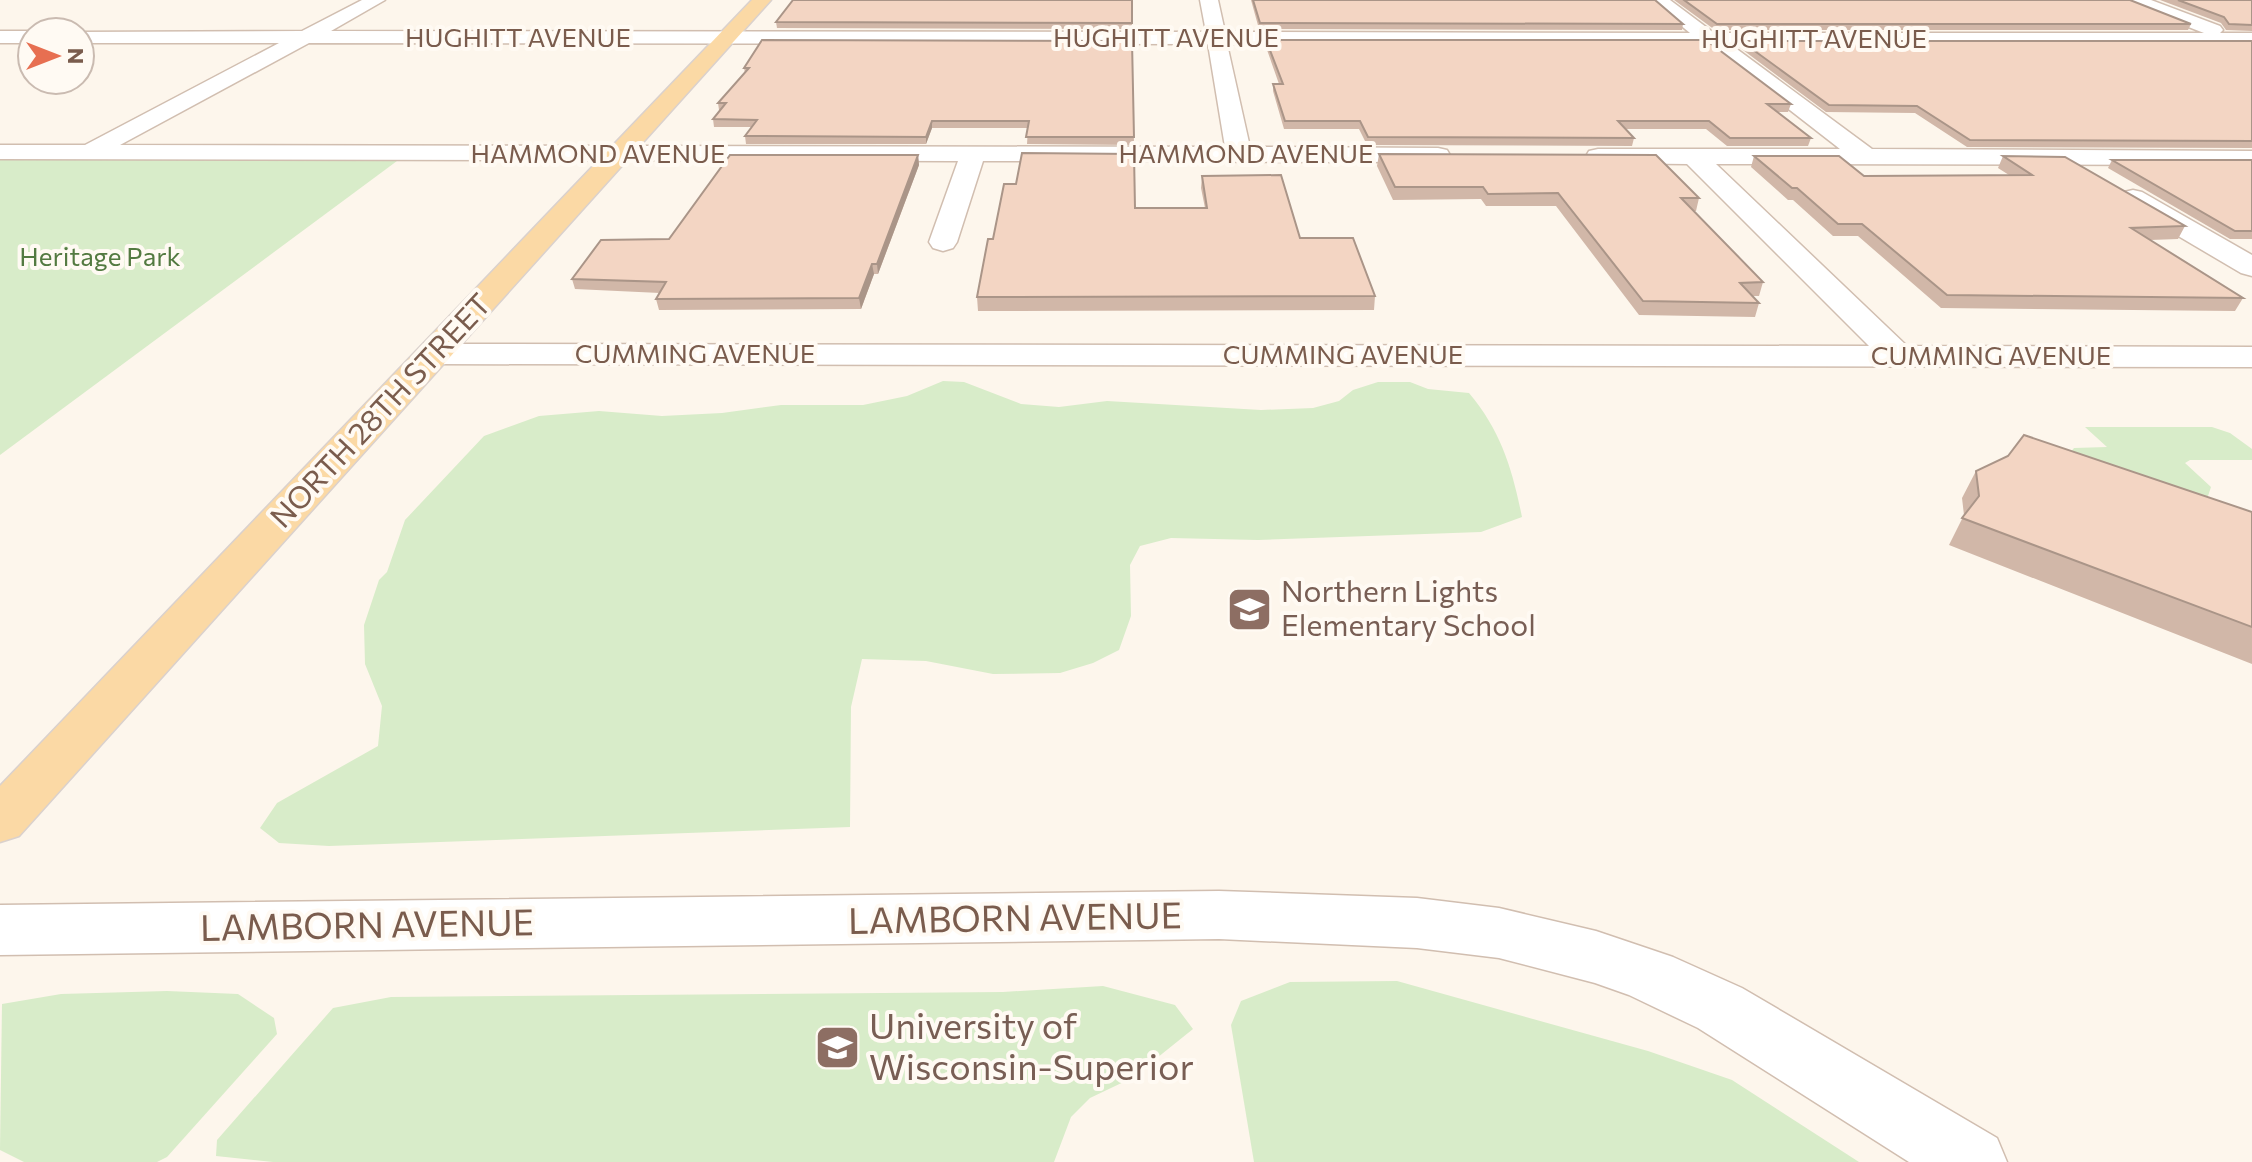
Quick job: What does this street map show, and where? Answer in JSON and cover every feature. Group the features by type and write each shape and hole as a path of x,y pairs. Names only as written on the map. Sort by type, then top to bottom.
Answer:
{"main road":[{"name":"NORTH 28TH STREET","path":"0,821 762,0"}],"street":[{"path":"88,152 376,0"},
{"path":"1209,0 1239,154"},
{"path":"1659,0 1866,157"},
{"path":"2135,0 2247,42"},
{"name":"HUGHITT AVENUE","path":"96,37 2247,42"},
{"name":"HAMMOND AVENUE","path":"0,152 1458,155"},
{"path":"943,242 973,154"},
{"path":"1568,156 2252,158"},
{"path":"1693,156 1897,355"},
{"path":"2065,157 2252,267"},
{"name":"CUMMING AVENUE","path":"434,354 2252,357"},
{"name":"LAMBORN AVENUE","path":"0,930 1203,915 1417,923 1499,933 1596,957 1651,976 1720,1008 1972,1162"}],"green space":[{"name":"Heritage Park","path":"0,157 358,159 397,161 0,455"},
{"path":"943,381 964,382 1021,404 1059,407 1107,401 1261,410 1313,408 1339,401 1353,390 1378,382 1410,382 1428,389 1469,393 1504,451 1522,517 1481,532 1258,540 1171,538 1140,546 1130,565 1131,616 1119,650 1093,663 1060,673 993,674 926,661 862,659 851,707 850,827 329,846 279,843 260,828 277,803 378,746 382,706 365,664 364,625 379,580 387,572 405,520 484,436 539,416 599,411 662,416 722,413 781,405 863,405 907,396"},
{"path":"2085,427 2212,427 2230,433 2252,449 2252,460 2190,460 2185,463 2211,487 2206,502 2058,469 2074,448 2107,447"},
{"path":"1397,981 1648,1051 1732,1080 1859,1162 1254,1162 1231,1025 1241,1001 1290,982"},
{"path":"1103,986 1175,1005 1193,1029 1132,1078 1090,1098 1071,1117 1054,1162 273,1162 216,1156 217,1140 333,1008 391,997 1003,992"},
{"path":"167,991 238,994 274,1018 277,1034 167,1157 157,1162 24,1162 0,1150 2,1004 61,994"}],"building":[{"path":"793,0 1132,0 1132,23 776,22"},
{"path":"1253,0 1655,0 1683,24 1260,23"},
{"path":"1684,0 2130,0 2191,24 1717,24"},
{"path":"2178,0 2252,0 2252,25 2229,24 2224,17"},
{"path":"762,40 1132,41 1134,137 1026,137 1029,121 932,121 926,137 745,136 757,120 713,119 726,103 718,103 749,68 744,68"},
{"path":"1266,40 1706,40 1791,104 1767,104 1811,138 1730,138 1709,121 1618,121 1634,138 1368,137 1360,121 1285,121 1273,84 1283,84"},
{"path":"1741,41 2252,41 2252,141 1970,140 1917,106 1829,105"},
{"path":"1022,153 1134,154 1135,208 1207,208 1202,176 1281,175 1300,238 1353,238 1375,296 977,297 988,239 993,239 1004,184 1016,184"},
{"path":"1379,154 1656,155 1699,198 1681,198 1763,282 1740,283 1759,303 1643,301 1558,193 1488,194 1483,187 1395,187"},
{"path":"730,155 918,155 877,264 872,264 859,298 656,299 666,282 572,279 601,240 669,239"},
{"path":"1754,156 1839,156 1864,176 2032,175 2003,156 2065,157 2185,226 2131,228 2243,298 1947,295 1862,224 1838,224"},
{"path":"2112,160 2252,160 2252,231 2235,231"},
{"path":"2024,435 2252,512 2252,627 1962,518 1979,496 1976,471 2008,456"}],"place":[{"name":"Northern Lights Elementary School","path":"1250,609"},
{"name":"University of Wisconsin-Superior","path":"838,1047"}]}
